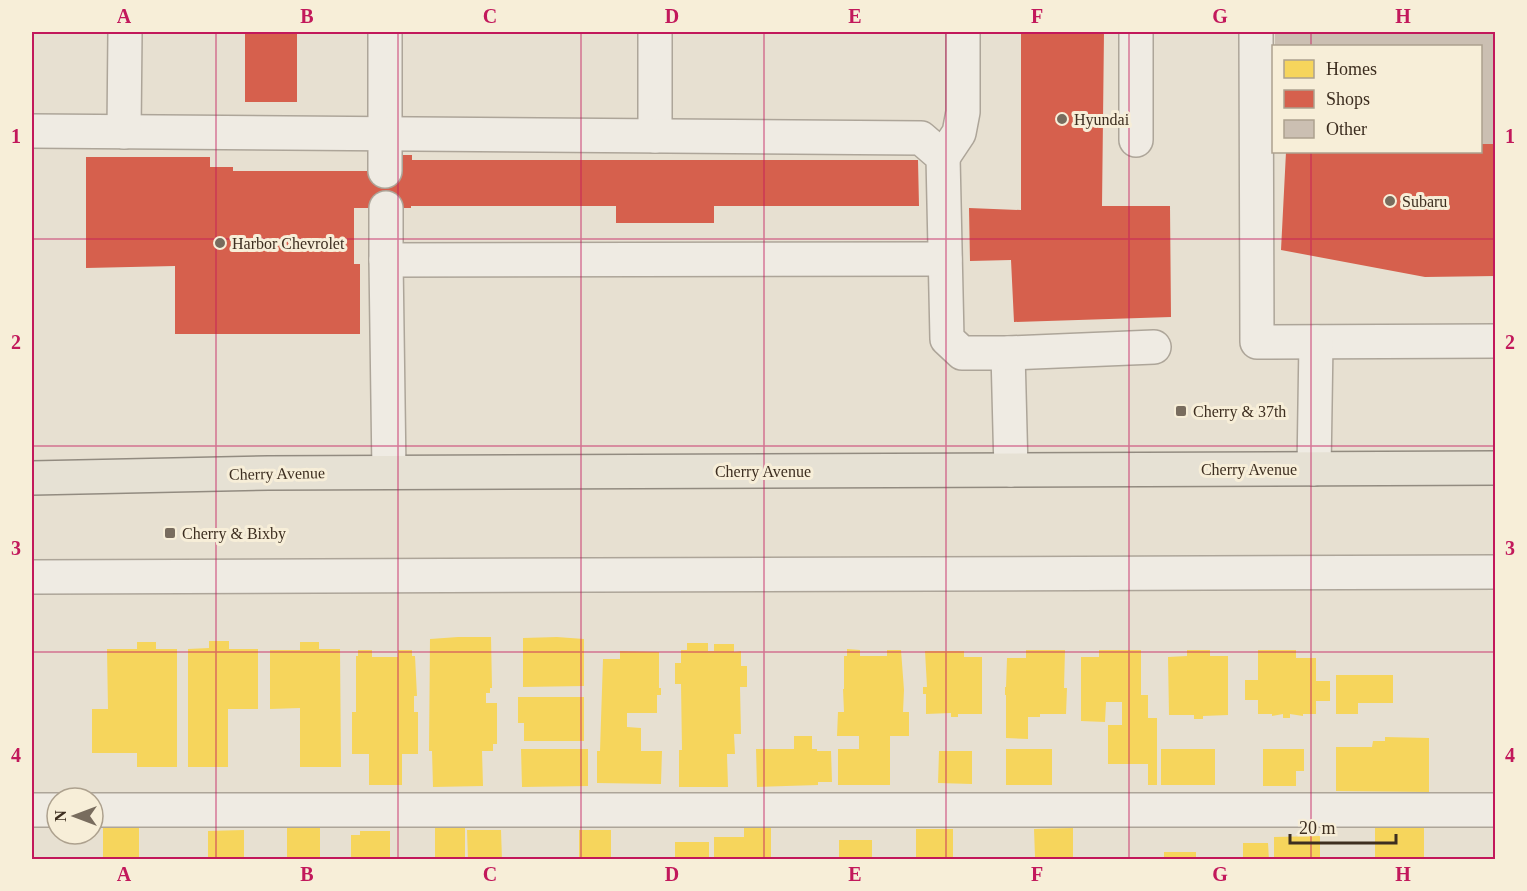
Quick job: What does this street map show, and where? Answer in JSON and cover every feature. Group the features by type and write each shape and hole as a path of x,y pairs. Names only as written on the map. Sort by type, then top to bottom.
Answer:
{"main road":[{"name":"Cherry Avenue","path":"32,478 389,472 1496,468"}],"lane":[{"path":"124,132 125,32"},
{"path":"385,32 386,171"},
{"path":"655,32 655,136"},
{"path":"963,32 963,112 959,133 942,157 947,339 962,353 1154,347"},
{"path":"1136,32 1136,140"},
{"path":"1256,32 1257,342 1496,341"},
{"path":"32,131 921,138 942,157"},
{"path":"386,208 389,472"},
{"path":"386,260 945,259"},
{"path":"1314,469 1316,342"},
{"path":"1008,353 1011,470"},
{"path":"32,577 1496,572"},
{"path":"105,810 1496,810"}],"building: Homes":[{"path":"491,637 492,688 490,688 490,693 486,693 486,703 497,703 497,744 493,744 493,751 482,751 483,786 433,787 432,751 429,751 430,639"},
{"path":"523,638 584,639 584,686 523,687"},
{"path":"209,641 229,641 229,649 258,649 258,709 228,709 228,767 188,767 188,649 209,648"},
{"path":"137,642 156,642 156,649 177,649 177,767 137,767 137,753 92,753 92,709 108,709 107,649 137,649"},
{"path":"300,642 319,642 319,649 340,649 341,767 300,767 300,708 270,709 270,650 300,650"},
{"path":"687,643 708,643 708,651 714,651 714,644 734,644 734,652 741,651 741,666 747,666 747,687 740,687 741,734 734,734 735,754 727,754 728,787 679,787 679,750 682,750 681,684 675,684 675,663 681,663 681,650 687,650"},
{"path":"847,649 860,650 860,656 887,656 887,650 901,650 903,712 909,712 909,736 890,736 890,785 838,785 838,749 859,749 859,736 837,736 838,712 844,712 844,656 847,656"},
{"path":"358,650 372,650 372,657 398,657 398,650 412,650 412,656 415,656 417,696 414,696 414,712 418,712 418,754 402,754 402,785 369,785 369,754 352,754 352,712 356,712 356,656 358,656"},
{"path":"1026,650 1065,650 1066,714 1040,714 1040,717 1028,717 1028,739 1006,738 1007,658 1026,658"},
{"path":"1099,650 1141,650 1141,695 1148,695 1148,718 1157,718 1157,785 1148,785 1148,764 1108,764 1108,725 1122,725 1122,702 1106,702 1105,722 1081,721 1081,657 1099,657"},
{"path":"1187,650 1210,650 1210,656 1228,656 1228,715 1203,716 1203,719 1194,719 1194,715 1169,715 1168,657 1187,656"},
{"path":"1258,650 1296,650 1296,658 1316,658 1316,681 1330,681 1330,701 1316,701 1316,714 1303,714 1303,716 1290,714 1290,718 1283,718 1283,714 1272,716 1272,714 1258,714 1258,700 1245,700 1245,680 1258,680"},
{"path":"620,651 659,652 661,695 657,695 657,713 627,713 627,727 641,728 641,751 662,751 661,784 597,783 603,659 620,659"},
{"path":"925,651 964,651 964,657 982,657 982,714 958,714 958,717 951,717 951,713 926,714 926,694 923,694 923,687 927,687"},
{"path":"1336,675 1393,675 1393,703 1358,703 1358,714 1336,714"},
{"path":"518,697 584,697 584,741 524,741 524,723 518,723"},
{"path":"794,736 812,736 812,749 831,751 832,782 818,782 818,785 757,787 756,749 794,749"},
{"path":"1385,737 1429,738 1429,792 1336,791 1336,747 1372,747 1373,741 1385,741"},
{"path":"521,749 588,749 588,786 522,787"},
{"path":"1006,749 1052,749 1052,785 1006,785"},
{"path":"1161,749 1215,749 1215,785 1161,785"},
{"path":"1263,749 1304,749 1304,771 1296,771 1296,786 1263,786"},
{"path":"939,751 972,751 972,784 938,783"},
{"path":"435,822 465,823 465,859 435,858"},
{"path":"105,823 139,824 139,858 103,857"},
{"path":"744,823 771,823 771,860 714,860 714,837 744,837"},
{"path":"1424,827 1424,860 1375,860 1375,828"},
{"path":"287,828 320,828 320,860 287,860"},
{"path":"1073,828 1073,860 1002,860 1002,857 1035,857 1034,829"},
{"path":"916,829 953,829 953,860 916,860"},
{"path":"244,830 244,860 208,860 208,831"},
{"path":"467,830 501,830 502,860 468,860"},
{"path":"579,830 611,830 611,860 579,860"},
{"path":"360,831 390,831 390,860 351,860 351,835 360,835"},
{"path":"1320,836 1320,860 1274,860 1274,837"},
{"path":"839,840 872,840 872,860 839,860"},
{"path":"675,842 709,842 709,860 675,860"},
{"path":"1243,843 1268,843 1269,860 1243,860"},
{"path":"1164,852 1196,852 1196,860 1164,860"}],"building: Shops":[{"path":"245,32 297,32 297,102 245,102"},
{"name":"Hyundai","path":"1021,32 1104,32 1102,206 1170,206 1171,317 1014,322 1011,260 970,261 969,208 1021,210"},
{"name":"Subaru","path":"1482,144 1496,144 1496,276 1425,277 1281,250 1286,153 1482,153"},
{"name":"Harbor Chevrolet","path":"393,155 412,155 412,160 918,160 919,206 714,206 714,223 616,223 616,206 354,208 354,264 360,264 360,334 175,334 175,266 86,268 86,157 210,157 210,167 233,167 233,171 393,171"}],"building: Other":[{"path":"1275,32 1496,32 1496,144 1482,144 1482,45 1275,45"}],"place":[{"name":"Hyundai","path":"1062,119"},
{"name":"Subaru","path":"1390,201"},
{"name":"Harbor Chevrolet","path":"220,243"},
{"name":"Cherry & 37th","path":"1181,411"},
{"name":"Cherry & Bixby","path":"170,533"}]}
